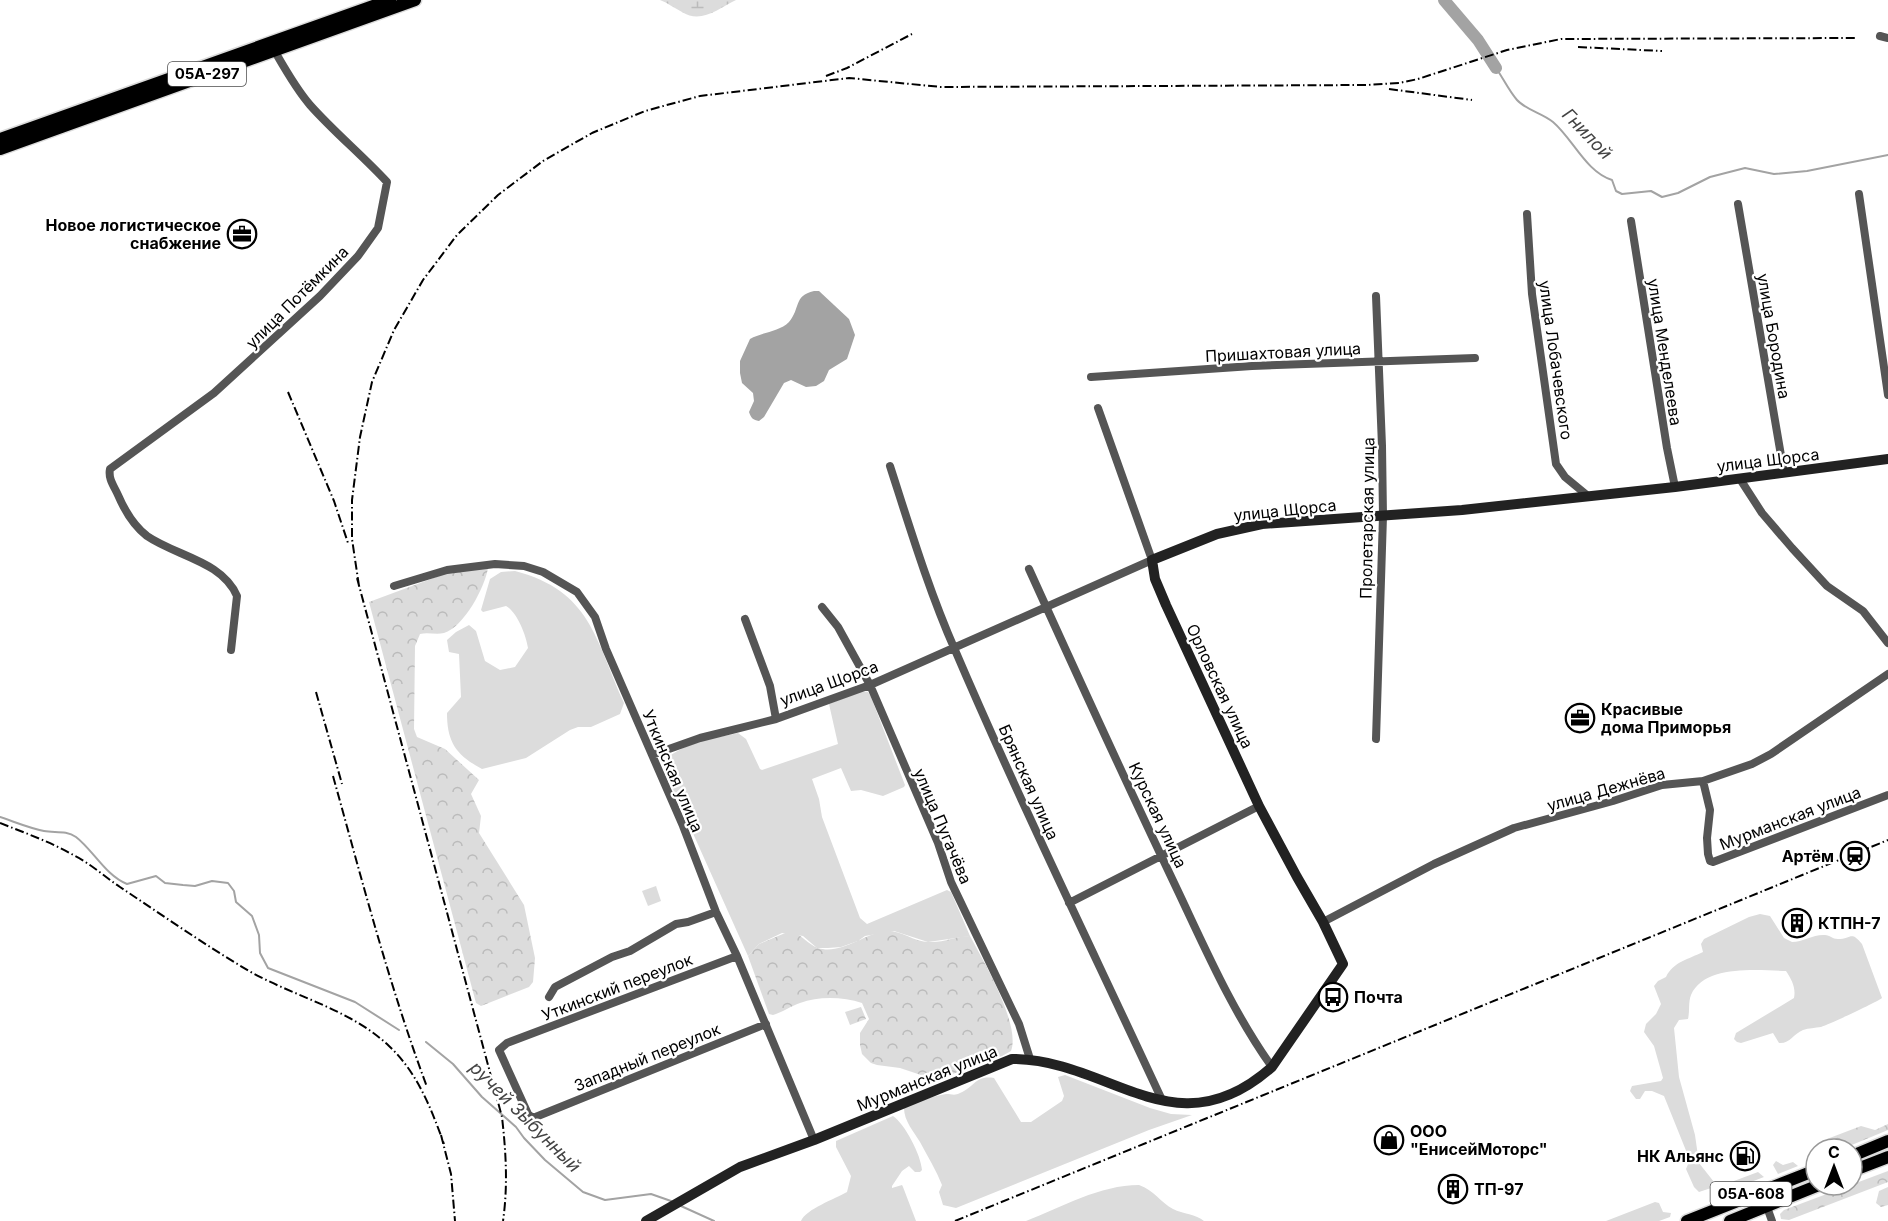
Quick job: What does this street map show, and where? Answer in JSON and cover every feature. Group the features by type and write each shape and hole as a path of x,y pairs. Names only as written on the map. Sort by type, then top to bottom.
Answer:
{"main road":[{"name":"05А-297","path":"0,139 390,0"},
{"name":"05А-297","path":"0,149 415,0"},
{"name":"улица Щорса","path":"1152,560 1216,534 1262,524 1383,516 1675,487 1888,459"},
{"name":"Орловская улица","path":"1152,560 1155,579 1166,605 1259,806 1323,922 1343,964"},
{"name":"Мурманская улица","path":"646,1221 740,1167 814,1140 1012,1059 1030,1059 1068,1067 1162,1102 1210,1102 1256,1080 1272,1067 1343,964"},
{"path":"1864,1151 1888,1141"},
{"path":"1864,1166 1888,1157"},
{"name":"05А-608","path":"1687,1221 1804,1175"},
{"name":"05А-608","path":"1730,1221 1804,1191"}],"street":[{"name":"улица Потёмкина","path":"231,650 237,596 235,591 223,576 198,561 172,551 145,534 123,509 109,476 110,469 214,393 250,362 320,296 358,256 378,228 387,182 310,105 294,84 274,50"},
{"path":"1859,194 1888,395"},
{"name":"улица Бородина","path":"1738,204 1784,473"},
{"name":"улица Лобачевского","path":"1527,214 1532,294 1556,464 1565,477 1588,496"},
{"name":"улица Менделеева","path":"1631,221 1666,448 1675,487"},
{"name":"Пролетарская улица","path":"1376,297 1383,516 1376,740"},
{"name":"Пришахтовая улица","path":"1091,377 1252,366 1475,358"},
{"name":"Орловская улица","path":"1098,408 1152,560"},
{"name":"Брянская улица","path":"890,466 924,570 954,649 1162,1102"},
{"path":"1740,479 1762,513 1792,548 1827,586 1863,611 1888,643"},
{"name":"улица Щорса","path":"652,755 700,738 776,719 870,686 1152,560"},
{"name":"Уткинская улица","path":"394,586 447,570 485,564 524,566 543,572 577,592 595,617 606,649 683,826 716,912 737,956 814,1140"},
{"name":"Курская улица","path":"1029,569 1232,1004 1272,1067"},
{"name":"улица Пугачёва","path":"822,607 838,627 870,686 938,843 951,882 1019,1024 1030,1059"},
{"path":"745,619 770,686 776,719"},
{"name":"улица Дежнёва","path":"1323,922 1434,864 1514,828 1662,785 1703,781 1752,764 1771,754 1888,674"},
{"name":"Мурманская улица","path":"1703,781 1710,810 1708,854 1710,861 1713,862 1888,795"},
{"path":"1069,903 1259,806"},
{"path":"549,997 555,987 612,957 630,951 676,924 716,912"},
{"name":"Уткинский переулок","path":"539,1116 533,1118 528,1114 499,1050 507,1043 737,956"},
{"name":"Западный переулок","path":"539,1116 766,1024"},
{"path":"1767,1207 1772,1221"}],"green space":[{"path":"660,0 736,0 709,14 696,16 689,15"},
{"path":"488,568 478,595 459,623 444,633 420,634 415,646 414,729 417,737 445,749 479,780 471,794 481,816 479,833 524,905 535,958 533,982 529,987 481,1006 476,1003 369,602 447,573"},
{"path":"515,571 540,580 560,591 575,605 597,638 624,703 620,714 591,727 578,727 570,730 526,758 482,769 460,753 451,740 447,713 461,697 459,654 449,652 447,640 469,625 476,631 485,661 500,670 515,667 528,648 517,618 506,606 483,612 481,610 490,579 501,572"},
{"path":"861,691 868,692 871,697 904,787 883,796 861,790 851,791 841,768 812,779 822,817 860,918 867,924 947,890 951,892 970,936 928,942 894,931 865,936 841,947 817,948 803,936 782,933 759,944 748,956 665,771 664,761 689,746 738,733 746,739 762,770 838,744 829,704"},
{"path":"656,886 661,901 648,906 642,891"},
{"path":"1760,914 1770,916 1784,938 1792,942 1821,935 1838,939 1855,937 1862,944 1882,998 1826,1025 1803,1030 1783,1043 1779,1043 1773,1033 1741,1043 1734,1039 1736,1033 1794,998 1793,984 1786,971 1733,971 1708,978 1698,985 1690,998 1688,1019 1679,1020 1674,1028 1679,1077 1695,1135 1699,1163 1714,1182 1711,1188 1699,1192 1694,1187 1686,1169 1689,1158 1664,1096 1645,1091 1640,1099 1636,1099 1630,1091 1632,1086 1661,1081 1663,1078 1654,1046 1644,1032 1646,1024 1656,1014 1661,1004 1654,986 1677,964 1703,952 1701,944 1704,939"},
{"path":"790,931 818,948 826,949 843,947 884,931 896,932 929,942 970,936 1006,1010 1013,1040 1011,1051 936,1080 900,1068 871,1063 862,1054 860,1033 869,1019 862,1003 847,999 823,998 800,1003 773,1015 769,1014 748,956 759,944"},
{"path":"861,1007 866,1019 850,1025 845,1012"},
{"path":"1065,1075 1150,1108 1171,1114 1192,1115 1149,1130 956,1208 943,1205 939,1192 942,1185 907,1122 904,1108 936,1096 958,1094 983,1078 994,1078 1021,1122 1031,1122 1062,1101 1064,1096 1058,1077"},
{"path":"893,1116 916,1148 921,1164 920,1172 915,1172 909,1166 902,1171 892,1186 892,1188 902,1185 916,1221 801,1221 815,1208 847,1192 851,1176 836,1147 836,1141"},
{"path":"1888,1124 1888,1130 1864,1140 1864,1137 1832,1137 1861,1126 1875,1130"},
{"path":"1776,1161 1783,1165 1793,1162 1798,1166 1778,1174 1773,1165"},
{"path":"1888,1171 1888,1182 1864,1191 1864,1180"},
{"path":"1758,1172 1764,1177 1730,1190 1734,1181"},
{"path":"1139,1185 1173,1209 1204,1221 1026,1221 1096,1193"},
{"path":"1888,1187 1888,1205 1881,1207 1876,1203 1879,1191"},
{"path":"1819,1197 1849,1197 1789,1220 1781,1219 1780,1214 1784,1210"},
{"path":"1655,1202 1659,1203 1663,1212 1671,1213 1670,1217 1659,1221 1606,1221"}],"shaded area":[{"path":"814,291 819,291 849,319 855,335 847,359 829,370 824,381 816,386 806,387 791,380 784,383 764,417 759,421 755,420 749,412 754,401 753,393 742,383 740,373 740,361 750,339 789,322 800,299"}],"waterway":[{"name":"Гнилой","path":"1444,0 1478,40 1496,68"},
{"name":"Гнилой","path":"1496,68 1517,100 1553,122 1587,163 1612,180 1616,191 1622,194 1651,191 1662,197 1678,193 1710,177 1745,168 1774,174 1807,171 1888,155"},
{"name":"ручей Зыбунный","path":"0,817 38,830 76,837 106,869 127,884 156,876 165,883 183,885 195,886 212,881 228,883 234,891 236,902 252,916 259,935 260,953 268,968 355,1002 399,1030"},
{"name":"ручей Зыбунный","path":"426,1042 453,1064 482,1097 516,1127 545,1160 583,1192 605,1200 651,1194 671,1201"},
{"name":"ручей Зыбунный","path":"681,1206 714,1221"}],"railway":[{"path":"826,76 847,68 912,34"},
{"path":"359,586 352,539 352,500 360,437 372,382 394,330 423,280 457,235 498,195 543,161 592,133 645,111 700,96 849,78 941,87 1367,85 1418,79 1507,50 1561,39 1857,38"},
{"path":"1578,47 1662,51"},
{"path":"1389,89 1472,100"},
{"path":"288,392 334,501 348,543"},
{"path":"357,578 502,1117 506,1169 503,1221"},
{"path":"316,692 342,784"},
{"path":"333,776 388,971 427,1087"},
{"path":"0,823 81,859 184,930 249,971 340,1013 374,1033 408,1067 428,1104 444,1144"},
{"path":"955,1221 1888,840"},
{"path":"441,1135 451,1174 455,1221"}],"place":[{"name":"Новое логистическое снабжение","path":"242,234"},
{"name":"Красивые дома Приморья","path":"1580,718"},
{"name":"Артём","path":"1855,856"},
{"name":"КТПН-7","path":"1797,923"},
{"name":"Почта","path":"1333,997"},
{"name":"ООО \"ЕнисейМоторс\"","path":"1389,1140"},
{"name":"НК Альянс","path":"1745,1156"},
{"name":"ТП-97","path":"1453,1189"}]}
